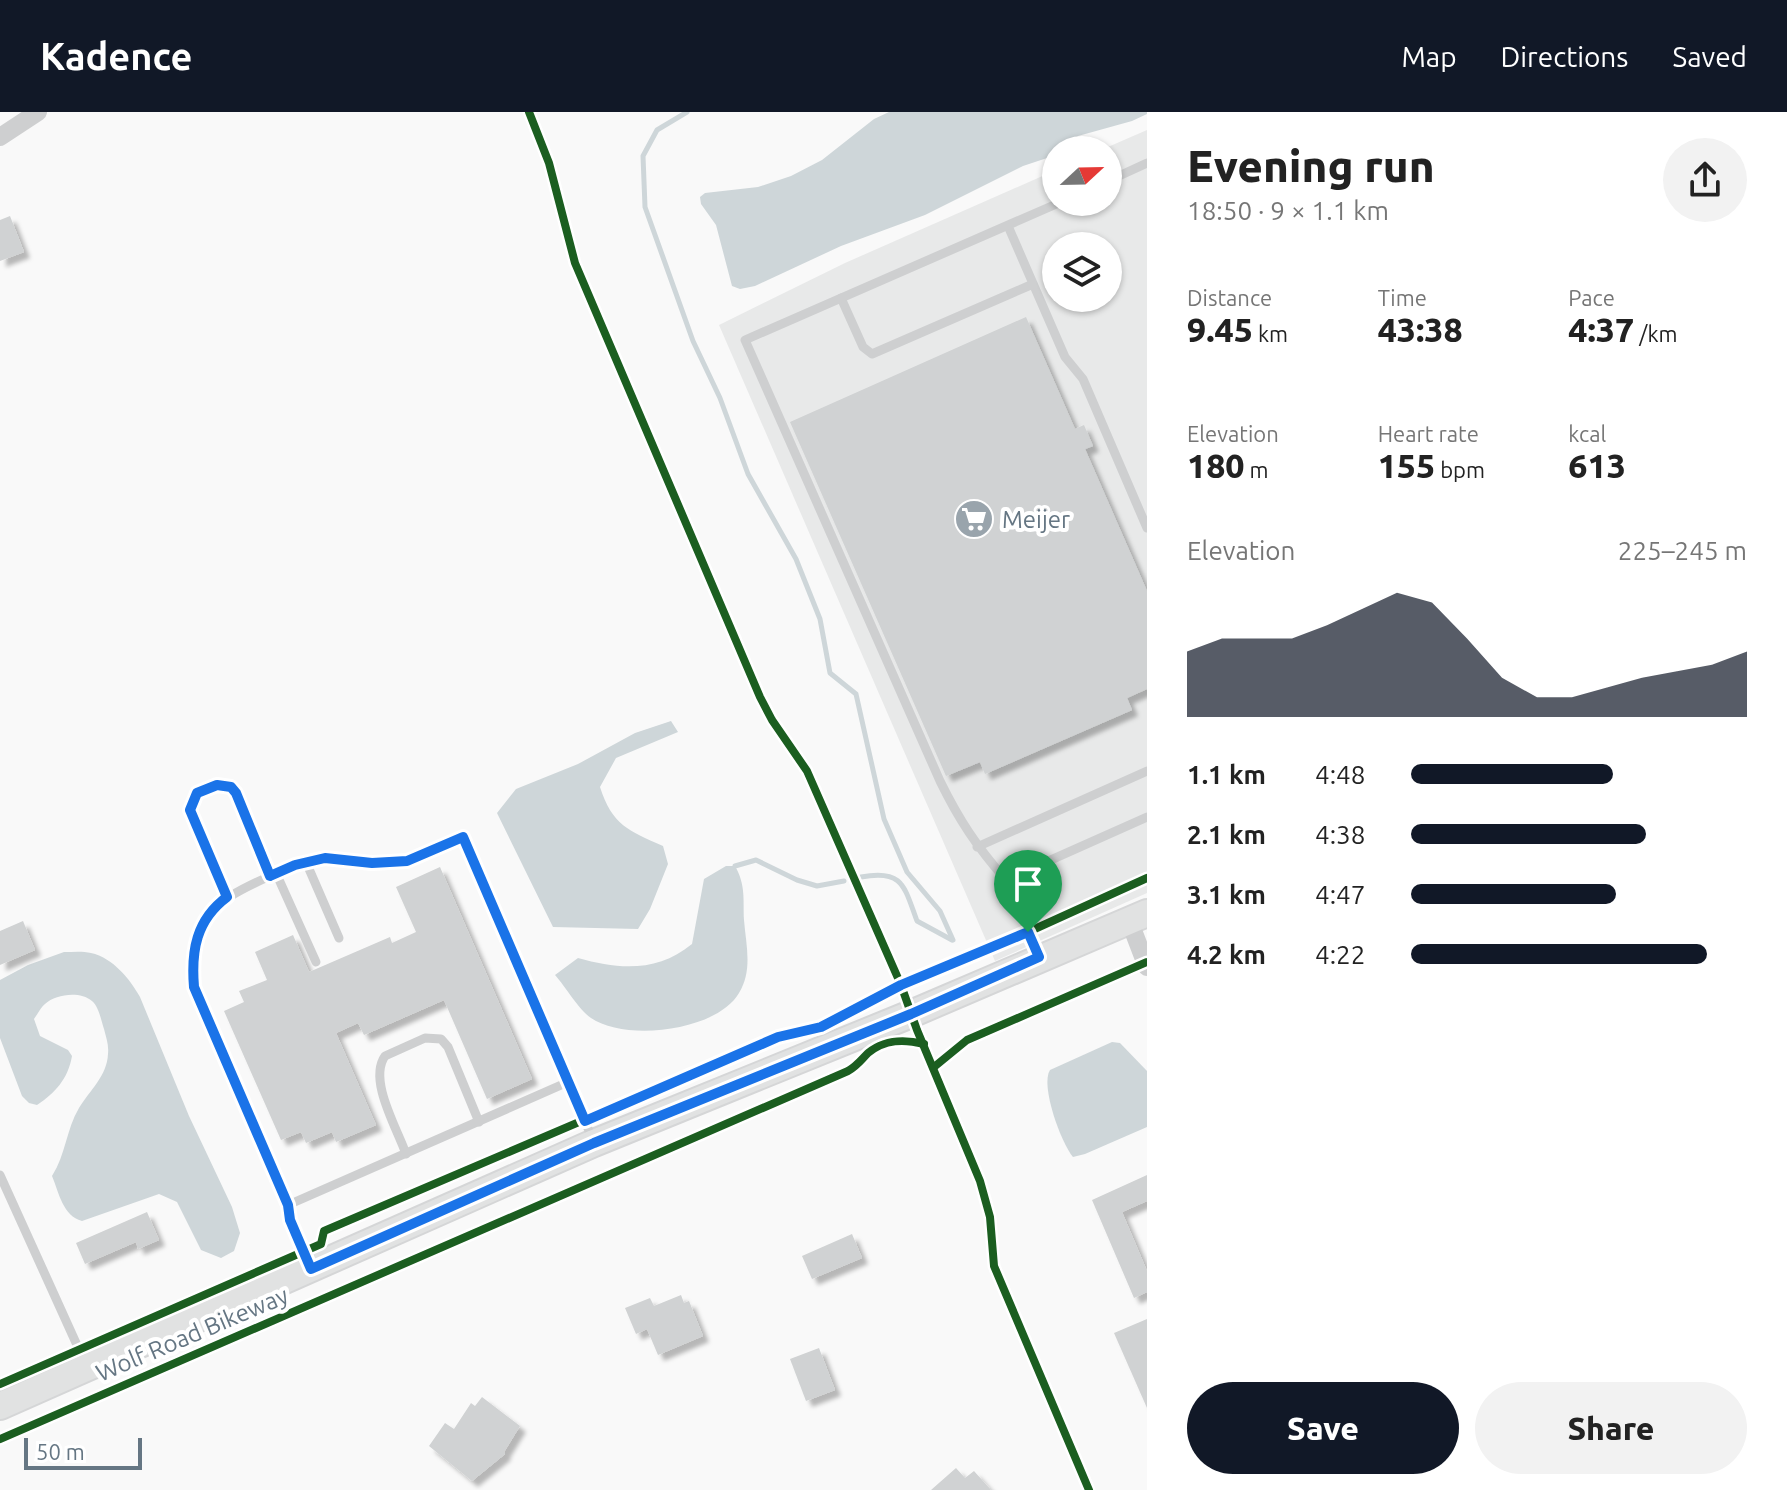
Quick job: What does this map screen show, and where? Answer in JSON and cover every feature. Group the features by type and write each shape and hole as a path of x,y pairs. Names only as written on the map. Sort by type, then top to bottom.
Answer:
{"main road":[{"path":"0,1406 594,1143 911,1014 1138,917"}],"street":[{"path":"0,137 38,112"},
{"path":"1138,917 1147,967"}],"lane":[{"path":"1122,175 1147,163"},
{"path":"1039,957 1006,880 977,847 940,781 745,340 1042,211"},
{"path":"1008,226 1065,357 1083,379 1147,528"},
{"path":"841,298 863,347 872,354 1033,284"},
{"path":"977,847 1147,771"},
{"path":"227,897 190,810 197,793 217,785 231,787 236,793 316,962"},
{"path":"1006,880 1147,817"},
{"path":"311,1269 290,1220 288,1205 194,987 192,963 195,941 217,904 273,875 325,858 399,863 463,837 594,1143"},
{"path":"306,862 339,938"},
{"path":"406,1154 381,1089 378,1070 385,1056 425,1038 433,1036 441,1039 448,1047 479,1122"},
{"path":"288,1205 568,1082"},
{"path":"0,1175 88,1368"}],"shaded area":[{"path":"889,112 1147,112 1132,121 1078,136 1042,136 1042,160 925,215 841,246 755,286 740,289 732,286 716,225 701,204 700,197 705,193 758,187 791,176 822,160 874,119"},
{"path":"1147,130 1147,893 995,961 719,325 845,263 1042,176 1042,216 1122,216 1122,141"},
{"path":"671,721 678,732 616,758 600,787 610,810 623,825 663,846 668,864 650,909 638,929 553,927 497,813 516,789 578,764 635,733"},
{"path":"726,866 735,866 741,880 748,957 743,984 728,1006 692,1024 647,1031 607,1025 586,1014 555,975 578,958 609,965 638,966 666,960 679,953 692,944 704,879"},
{"path":"64,952 88,952 107,959 126,976 140,997 189,1116 232,1207 240,1233 234,1251 221,1258 201,1250 177,1202 159,1194 82,1221 70,1214 62,1203 52,1176 75,1116 107,1062 107,1041 100,1014 92,1001 75,995 62,996 44,1005 34,1019 40,1036 68,1050 72,1056 64,1078 55,1090 37,1105 29,1103 22,1096 0,1038 0,980 28,965"},
{"path":"1112,1042 1120,1043 1147,1071 1147,1127 1073,1157 1053,1114 1048,1088 1050,1070"}],"building":[{"path":"10,216 24,252 0,261 0,220"},
{"name":"Meijer","path":"1026,317 1075,429 1084,425 1093,446 1085,449 1147,591 1147,689 1127,698 1132,710 985,774 980,762 946,776 790,422"},
{"path":"440,867 532,1079 487,1099 444,1000 364,1035 358,1023 336,1033 376,1125 336,1142 332,1132 306,1143 301,1132 281,1140 224,1011 244,1002 239,991 267,980 255,952 293,935 309,972 390,937 392,943 416,932 396,887"},
{"path":"23,921 35,950 0,965 0,931"},
{"path":"1147,1175 1147,1201 1122,1212 1147,1271 1147,1292 1134,1298 1092,1200"},
{"path":"147,1212 159,1240 138,1249 136,1242 85,1264 76,1243"},
{"path":"852,1234 862,1258 812,1279 802,1256"},
{"path":"681,1295 684,1303 689,1301 703,1336 658,1355 647,1329 636,1334 625,1308 650,1298 654,1306"},
{"path":"1147,1319 1147,1408 1114,1333"},
{"path":"819,1348 835,1390 806,1401 790,1359"},
{"path":"482,1397 520,1426 505,1454 472,1481 429,1446 445,1423 454,1429 471,1403 475,1406"},
{"path":"956,1468 965,1478 974,1471 991,1490 931,1490"}],"waterway":[{"path":"687,112 657,130 643,156 645,207 693,341 720,398 748,474 796,559 820,619 830,673 856,694 884,819 907,872 940,911 953,940"},
{"path":"735,866 756,860 817,886 844,881"},
{"path":"861,877 875,875 894,878 905,890 917,921 952,940"}],"cycle path":[{"path":"529,112 549,163 575,263 760,697 807,771 901,985 980,1181 990,1217 994,1266 1089,1490"},
{"name":"Wolf Road Bikeway","path":"0,1384 321,1244 324,1231 778,1037 821,1027 901,985 1147,878"},
{"path":"934,1067 967,1040 1147,962"},
{"name":"Wolf Road Bikeway","path":"0,1439 848,1071 881,1045 902,1041 924,1044"}],"place":[{"name":"Meijer","path":"974,519"}],"route":[{"path":"217,785 231,787 270,876 295,865 325,858 390,864 407,861 463,837 585,1121 778,1037 821,1027 874,997 1028,932 1039,957 911,1014 594,1143 311,1269 290,1220 288,1205 194,987 192,963 195,941 217,904 227,897 190,810 191,802 197,793 217,785"}]}
